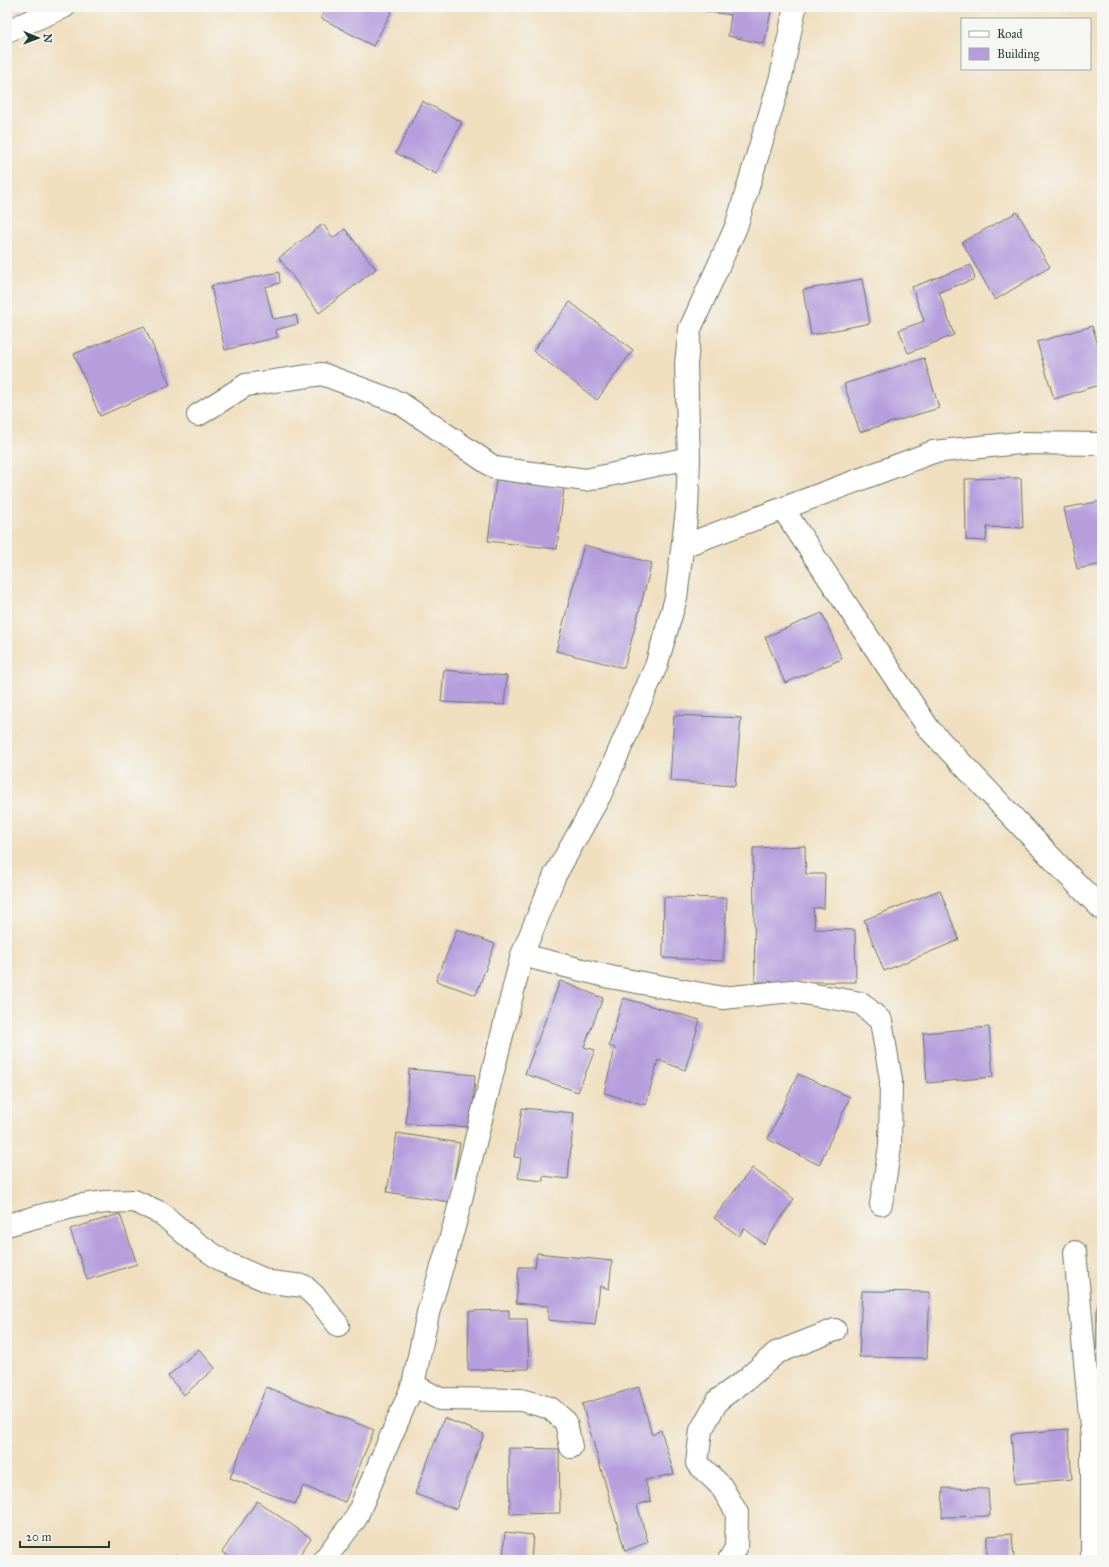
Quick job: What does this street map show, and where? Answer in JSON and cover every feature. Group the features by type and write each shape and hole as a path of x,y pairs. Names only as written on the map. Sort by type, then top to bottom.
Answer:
{"street":[{"path":"7,31 64,7"},
{"path":"324,1560 356,1518 413,1385 428,1313 456,1219 522,955 555,875 600,795 656,666 676,598 687,510 689,458 686,364 690,329 736,227 782,77 795,7"},
{"path":"198,415 246,385 322,374 400,402 495,468 586,480 689,458"},
{"path":"683,546 933,452 1019,443 1102,444"},
{"path":"783,509 929,729 1067,874 1102,908"},
{"path":"522,955 610,977 723,998 792,991 861,1003 881,1021 891,1080 890,1146 881,1204"},
{"path":"7,1225 76,1206 106,1202 134,1201 161,1213 191,1239 224,1262 270,1282 304,1286 317,1298 338,1325"},
{"path":"1075,1252 1092,1438 1092,1560"},
{"path":"729,1560 736,1548 737,1514 721,1486 697,1463 701,1430 718,1400 748,1378 776,1353 835,1330"},
{"path":"413,1385 440,1399 521,1400 550,1408 566,1422 571,1447"}],"building":[{"path":"327,7 394,7 373,46 321,18"},
{"path":"705,7 772,7 764,44 728,36 731,15 704,11"},
{"path":"422,101 462,122 436,174 396,153"},
{"path":"1017,212 1050,267 995,300 962,242"},
{"path":"323,224 333,238 345,229 376,269 319,313 279,258"},
{"path":"971,265 975,279 939,292 954,335 908,353 899,330 924,321 912,287"},
{"path":"279,272 280,283 265,287 273,319 296,315 298,324 275,330 278,337 225,350 211,286"},
{"path":"862,279 870,323 811,335 803,290"},
{"path":"570,302 633,350 597,400 533,351"},
{"path":"144,326 170,385 100,416 74,354"},
{"path":"1092,326 1102,359 1102,384 1054,399 1037,342"},
{"path":"924,358 939,408 860,432 844,384"},
{"path":"1021,478 1023,528 987,527 986,541 966,540 965,479"},
{"path":"496,480 564,488 557,549 488,541"},
{"path":"1102,501 1102,564 1077,569 1064,508"},
{"path":"584,545 652,563 624,668 556,651"},
{"path":"822,613 842,659 785,683 765,637"},
{"path":"444,670 507,676 504,705 441,702"},
{"path":"674,715 741,718 735,786 670,781"},
{"path":"805,846 806,874 825,874 824,908 813,908 815,929 855,930 856,982 755,982 753,848"},
{"path":"940,890 959,940 884,971 864,920"},
{"path":"664,897 727,898 723,961 663,958"},
{"path":"457,929 495,944 476,995 436,981"},
{"path":"560,981 603,998 584,1047 595,1050 578,1092 525,1074"},
{"path":"623,998 700,1020 685,1070 658,1060 646,1105 604,1093 615,1048 609,1046"},
{"path":"989,1027 993,1077 927,1083 923,1033"},
{"path":"409,1069 475,1075 472,1127 406,1124"},
{"path":"798,1074 850,1097 819,1165 768,1139"},
{"path":"522,1108 574,1113 568,1179 543,1176 543,1181 518,1178 521,1158 514,1157"},
{"path":"397,1133 460,1143 450,1202 387,1192"},
{"path":"752,1168 794,1199 764,1244 744,1228 739,1236 714,1218"},
{"path":"120,1214 137,1264 87,1280 70,1229"},
{"path":"537,1253 612,1261 609,1289 600,1286 595,1325 548,1320 548,1306 516,1303 519,1267 535,1267"},
{"path":"862,1291 930,1292 927,1358 859,1357"},
{"path":"1097,1306 1102,1306 1102,1372 1096,1372"},
{"path":"509,1310 509,1319 527,1319 529,1369 468,1370 469,1311"},
{"path":"199,1349 215,1368 184,1395 168,1376"},
{"path":"266,1387 374,1430 345,1502 303,1486 295,1504 230,1478"},
{"path":"639,1387 652,1435 661,1430 674,1474 645,1480 651,1501 637,1505 648,1542 625,1551 582,1404"},
{"path":"444,1418 484,1434 456,1509 415,1494"},
{"path":"1068,1429 1072,1479 1015,1484 1011,1434"},
{"path":"509,1448 559,1449 560,1513 510,1514"},
{"path":"943,1488 988,1489 990,1516 942,1517"},
{"path":"257,1501 311,1538 296,1560 233,1560 222,1552"},
{"path":"505,1532 533,1535 531,1560 503,1560"},
{"path":"1012,1534 1014,1560 987,1560 987,1536"},
{"path":"177,1554 182,1560 170,1560"}]}
